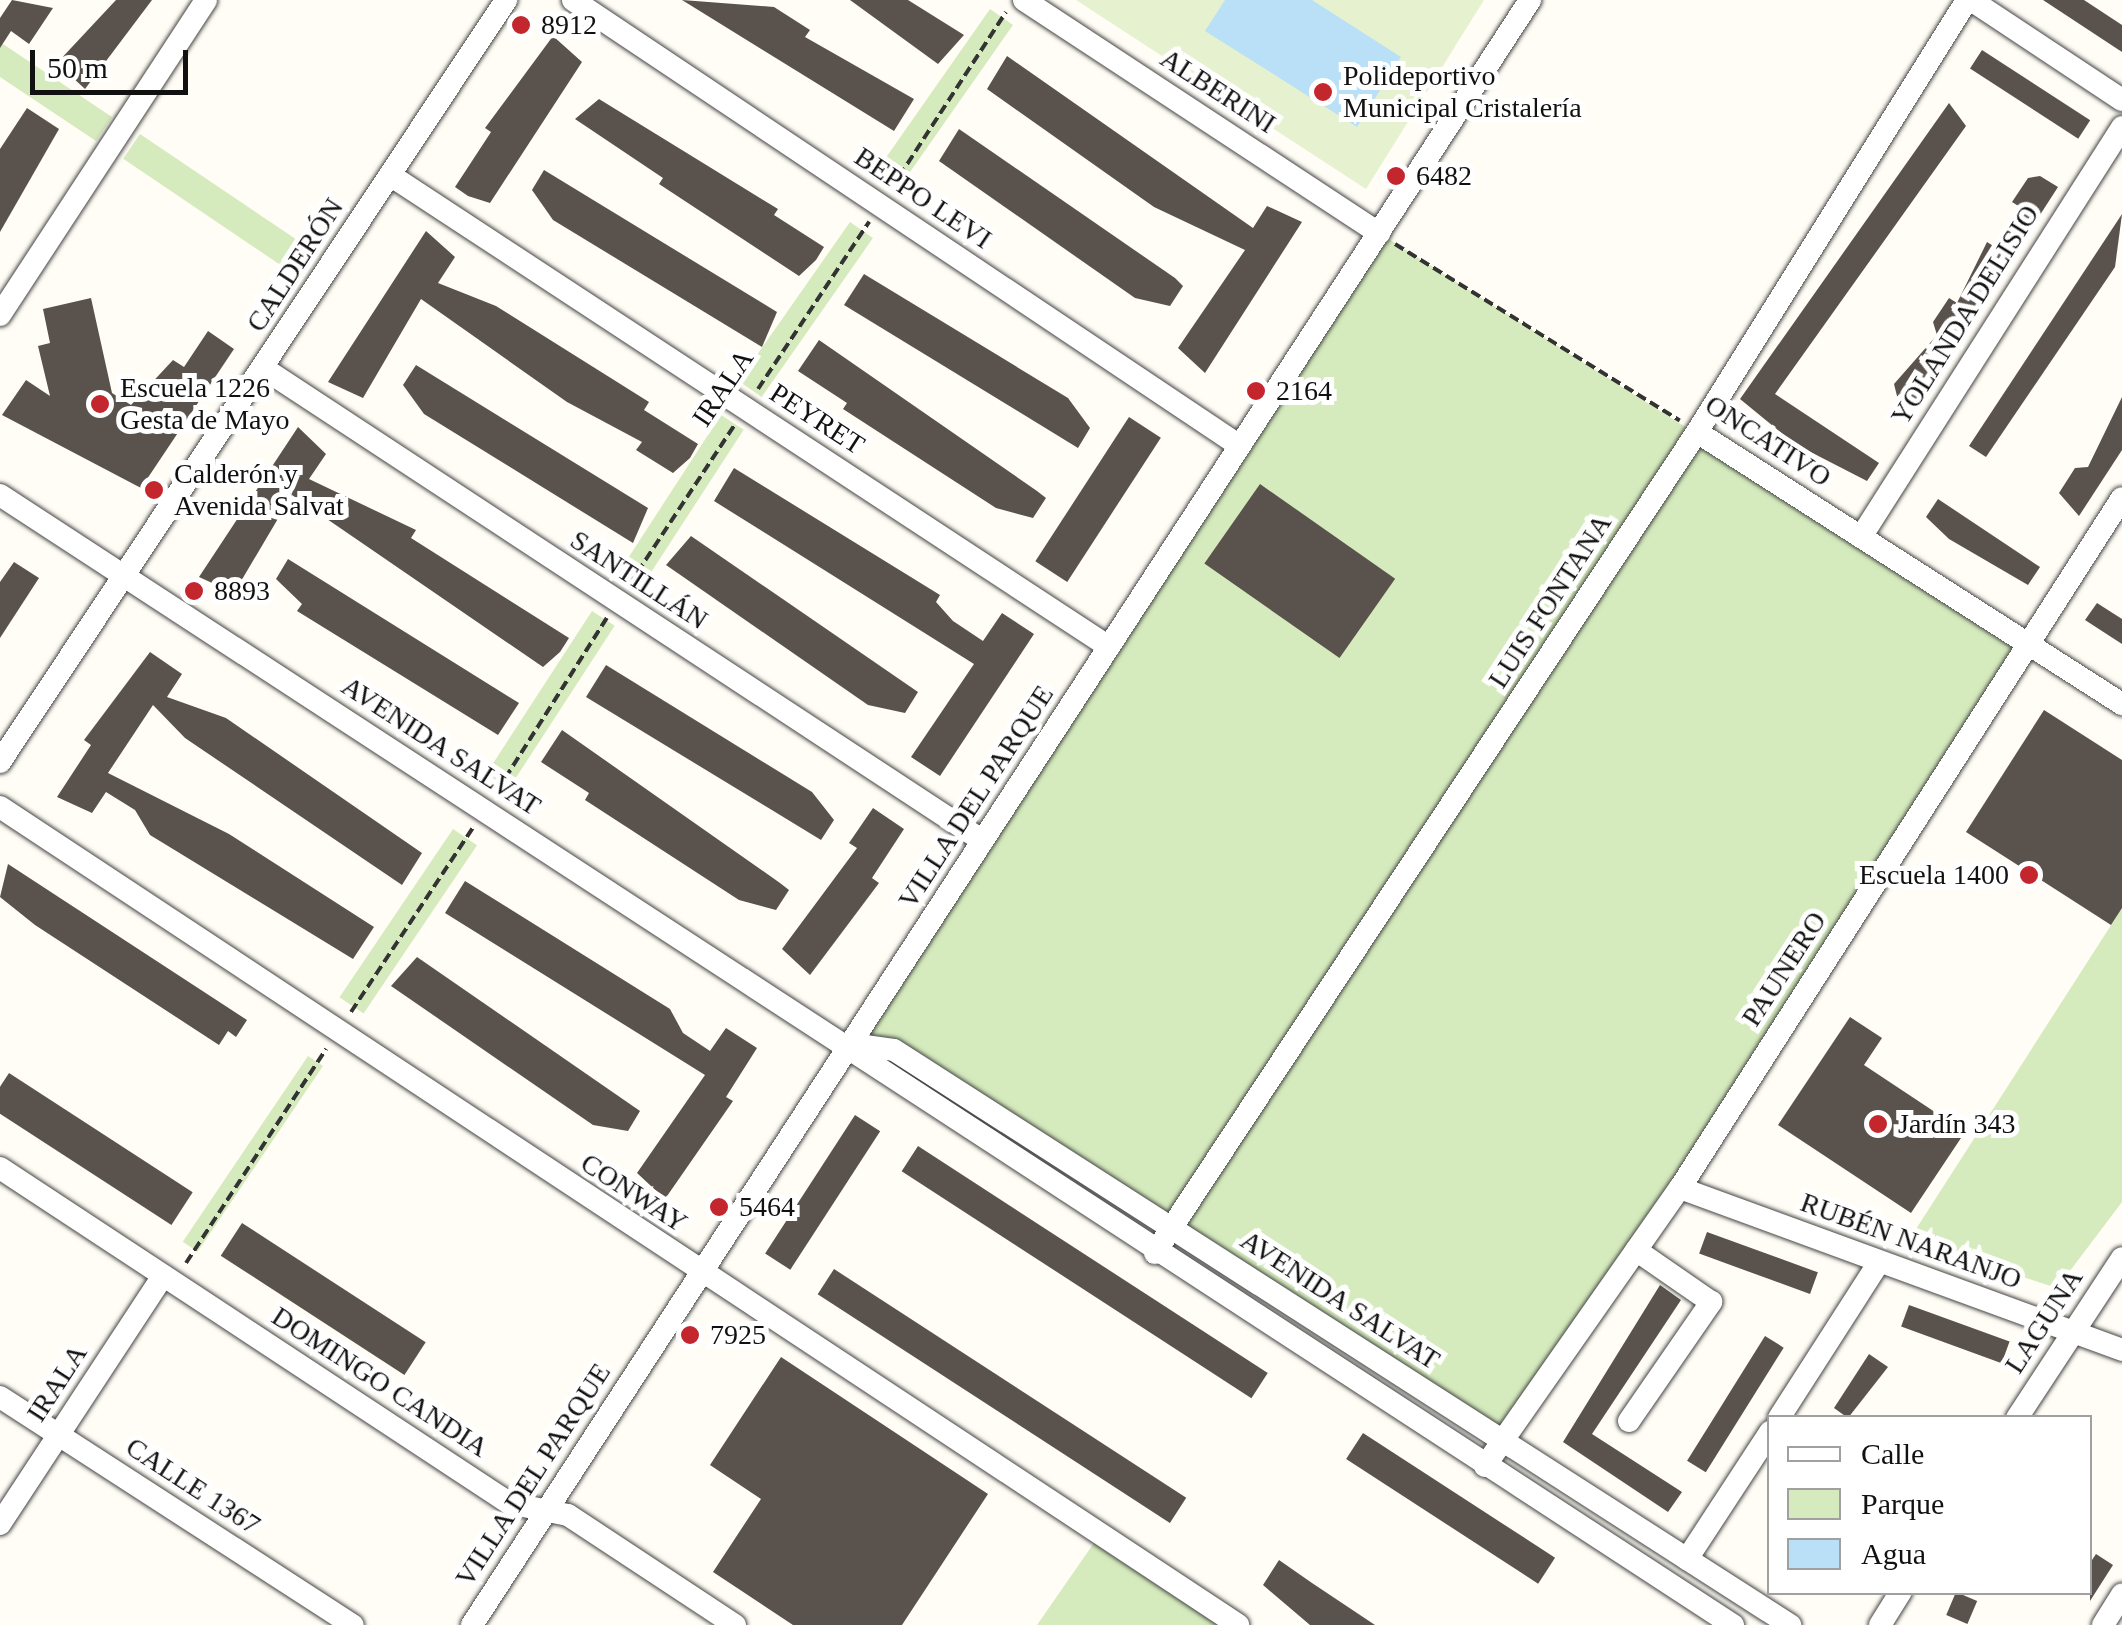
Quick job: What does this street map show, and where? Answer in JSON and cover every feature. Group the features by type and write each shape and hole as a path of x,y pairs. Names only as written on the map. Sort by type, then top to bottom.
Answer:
{"street":[{"path":"0,315 206,0"},
{"name":"CALDERÓN","path":"0,762 506,0"},
{"name":"BEPPO LEVI","path":"573,0 1240,446"},
{"name":"ALBERINI","path":"1024,0 1378,233"},
{"name":"VILLA DEL PARQUE","path":"472,1625 1530,0"},
{"path":"1969,0 2122,100"},
{"name":"LUIS FONTANA","path":"1155,1254 1697,432 1969,0"},
{"name":"YOLANDA DELISIO","path":"1861,537 2122,127"},
{"name":"PEYRET","path":"390,175 1109,647"},
{"name":"SANTILLÁN","path":"263,368 983,842"},
{"name":"ONCATIVO","path":"1697,432 2122,704"},
{"name":"AVENIDA SALVAT","path":"0,495 484,811 851,1044 881,1077 1733,1625"},
{"name":"PAUNERO","path":"1485,1466 1680,1188 2122,498"},
{"name":"CONWAY","path":"0,807 1238,1625"},
{"name":"AVENIDA SALVAT","path":"851,1044 894,1050 1790,1625"},
{"name":"DOMINGO CANDIA","path":"0,1168 509,1503 568,1515 722,1621"},
{"name":"RUBÉN NARANJO","path":"1680,1188 2122,1350"},
{"path":"1629,1421 1712,1302 1636,1250"},
{"name":"LAGUNA","path":"2019,1415 2122,1258"},
{"path":"1781,1415 1880,1262"},
{"name":"IRALA","path":"0,1524 163,1276"},
{"name":"CALLE 1367","path":"0,1397 353,1625"},
{"path":"1688,1559 1767,1437"},
{"path":"1880,1625 1899,1595"},
{"path":"2103,1625 2122,1595"}],"path":[{"name":"IRALA","path":"484,811 617,602 1014,0"},
{"name":"ONCATIVO","path":"1378,233 1697,432"}],"green space":[{"name":"Polideportivo Municipal Cristalería","path":"1076,0 1484,0 1366,189"},
{"path":"990,9 1013,25 901,185 878,169"},
{"path":"0,42 112,117 96,141 0,77"},
{"path":"140,134 305,245 288,270 123,159"},
{"path":"850,222 873,238 762,397 739,381"},
{"path":"1379,233 2028,644 1502,1440 894,1050 851,1044"},
{"path":"721,415 744,430 637,594 614,579"},
{"path":"592,611 615,626 508,789 486,775"},
{"path":"453,829 477,845 364,1014 339,997"},
{"path":"2122,908 2122,1202 2057,1288 1909,1240"},
{"path":"308,1056 323,1066 198,1252 183,1242"},
{"path":"1096,1540 1226,1625 1037,1625"}],"water":[{"path":"1225,0 1312,0 1401,57 1357,127 1205,31"}],"building":[{"path":"12,0 53,8 29,44 11,31 0,48 0,18"},
{"path":"116,0 152,0 85,89 57,63"},
{"path":"682,0 774,7 810,30 805,37 914,99 894,131"},
{"path":"850,0 908,0 964,35 938,64"},
{"path":"2043,0 2084,0 2122,25 2122,52"},
{"path":"553,36 582,62 490,203 468,196 455,187 491,132 485,128"},
{"path":"1982,50 2090,120 2078,139 1970,68"},
{"path":"1007,56 1253,228 1267,206 1302,222 1205,373 1178,348 1245,250 1154,207 987,89"},
{"path":"599,99 778,209 774,215 824,247 816,260 799,276 659,184 663,178 575,119"},
{"path":"1949,103 1966,126 1775,394 1879,463 1867,481 1795,444 1740,399"},
{"path":"27,108 59,129 0,232 0,149"},
{"path":"959,129 1175,278 1183,286 1170,306 1135,298 939,161"},
{"path":"544,170 777,312 762,347 553,220 532,190"},
{"path":"2040,176 2058,187 2000,277 1914,406 1897,396 1894,384 1937,335 1933,322 1949,298 1957,303 1987,242 1995,247 2020,207 2012,202 2028,178"},
{"path":"2122,214 2115,267 1986,457 1969,446"},
{"path":"426,231 455,257 438,283 496,306 649,402 644,410 698,444 690,458 673,473 636,450 642,442 567,402 421,299 363,398 328,382"},
{"path":"864,274 1068,398 1090,428 1078,448 844,305"},
{"path":"91,298 112,393 131,405 173,360 184,367 208,331 234,349 141,488 2,415 26,380 50,396 38,346 50,343 43,309"},
{"path":"819,340 1046,498 1033,518 996,508 843,409 847,403 798,371"},
{"path":"416,365 648,508 633,543 424,414 403,385"},
{"path":"2122,397 2122,450 2079,516 2059,493 2075,468 2088,467"},
{"path":"1129,417 1161,438 1067,582 1035,561"},
{"path":"298,427 326,454 309,479 416,530 411,538 569,638 560,652 543,667 292,495 234,593 199,577"},
{"path":"734,468 940,595 936,602 953,621 983,641 1002,613 1034,634 940,776 911,757 974,664 714,501"},
{"path":"1260,484 1395,579 1340,658 1204,563"},
{"path":"1938,499 2040,567 2028,585 1949,539 1926,517"},
{"path":"691,536 918,692 905,713 868,705 666,565"},
{"path":"288,559 519,703 498,735 297,611 302,604 276,579"},
{"path":"14,562 39,578 0,638 0,582"},
{"path":"2097,603 2122,619 2122,644 2085,620"},
{"path":"150,652 182,674 167,697 226,718 422,853 402,885 185,738 153,705 108,773 229,834 374,927 353,959 150,835 135,810 106,792 92,813 57,797 91,745 84,740"},
{"path":"606,665 812,792 834,820 821,840 586,697"},
{"name":"Escuela 1400","path":"2044,710 2122,760 2122,908 2111,925 1966,832"},
{"path":"562,730 789,890 776,910 739,900 585,800 589,793 541,762"},
{"path":"873,808 904,829 872,878 879,883 810,975 782,949 857,848 849,843"},
{"path":"8,864 247,1020 236,1037 228,1031 219,1045 35,925 0,897"},
{"path":"465,881 670,1009 683,1033 710,1051 726,1028 757,1048 726,1097 733,1101 665,1199 637,1173 705,1075 445,913"},
{"path":"417,957 640,1111 628,1131 593,1125 391,986"},
{"name":"Jardín 343","path":"1850,1017 1882,1038 1864,1065 1965,1132 1911,1213 1778,1125"},
{"path":"9,1073 193,1192 171,1225 0,1114 0,1087"},
{"path":"855,1115 880,1131 790,1270 765,1253"},
{"path":"918,1146 1268,1373 1251,1398 902,1171"},
{"path":"242,1223 426,1342 404,1375 221,1256"},
{"path":"1707,1232 1818,1272 1810,1294 1699,1254"},
{"path":"834,1269 1186,1498 1170,1523 818,1294"},
{"path":"1660,1285 1681,1300 1592,1434 1682,1492 1668,1512 1563,1442"},
{"path":"1909,1305 2010,1342 2002,1363 1901,1327"},
{"path":"1765,1336 1784,1348 1706,1472 1687,1461"},
{"path":"1869,1354 1888,1367 1850,1415 1834,1408"},
{"path":"781,1357 988,1494 902,1625 793,1625 713,1572 761,1499 710,1465"},
{"path":"1363,1433 1555,1558 1538,1584 1346,1459"},
{"path":"2096,1554 2113,1565 2090,1601 2092,1595 2092,1560"},
{"path":"1279,1560 1375,1625 1310,1625 1263,1585"},
{"path":"1955,1595 1977,1601 1967,1624 1946,1615"}],"place":[{"name":"8912","path":"521,25"},
{"name":"Polideportivo Municipal Cristalería","path":"1323,92"},
{"name":"6482","path":"1396,176"},
{"name":"2164","path":"1256,391"},
{"name":"Escuela 1226 Gesta de Mayo","path":"100,404"},
{"name":"Calderón y Avenida Salvat","path":"154,490"},
{"name":"8893","path":"194,591"},
{"name":"Escuela 1400","path":"2029,875"},
{"name":"Jardín 343","path":"1878,1124"},
{"name":"5464","path":"719,1207"},
{"name":"7925","path":"690,1335"}]}
